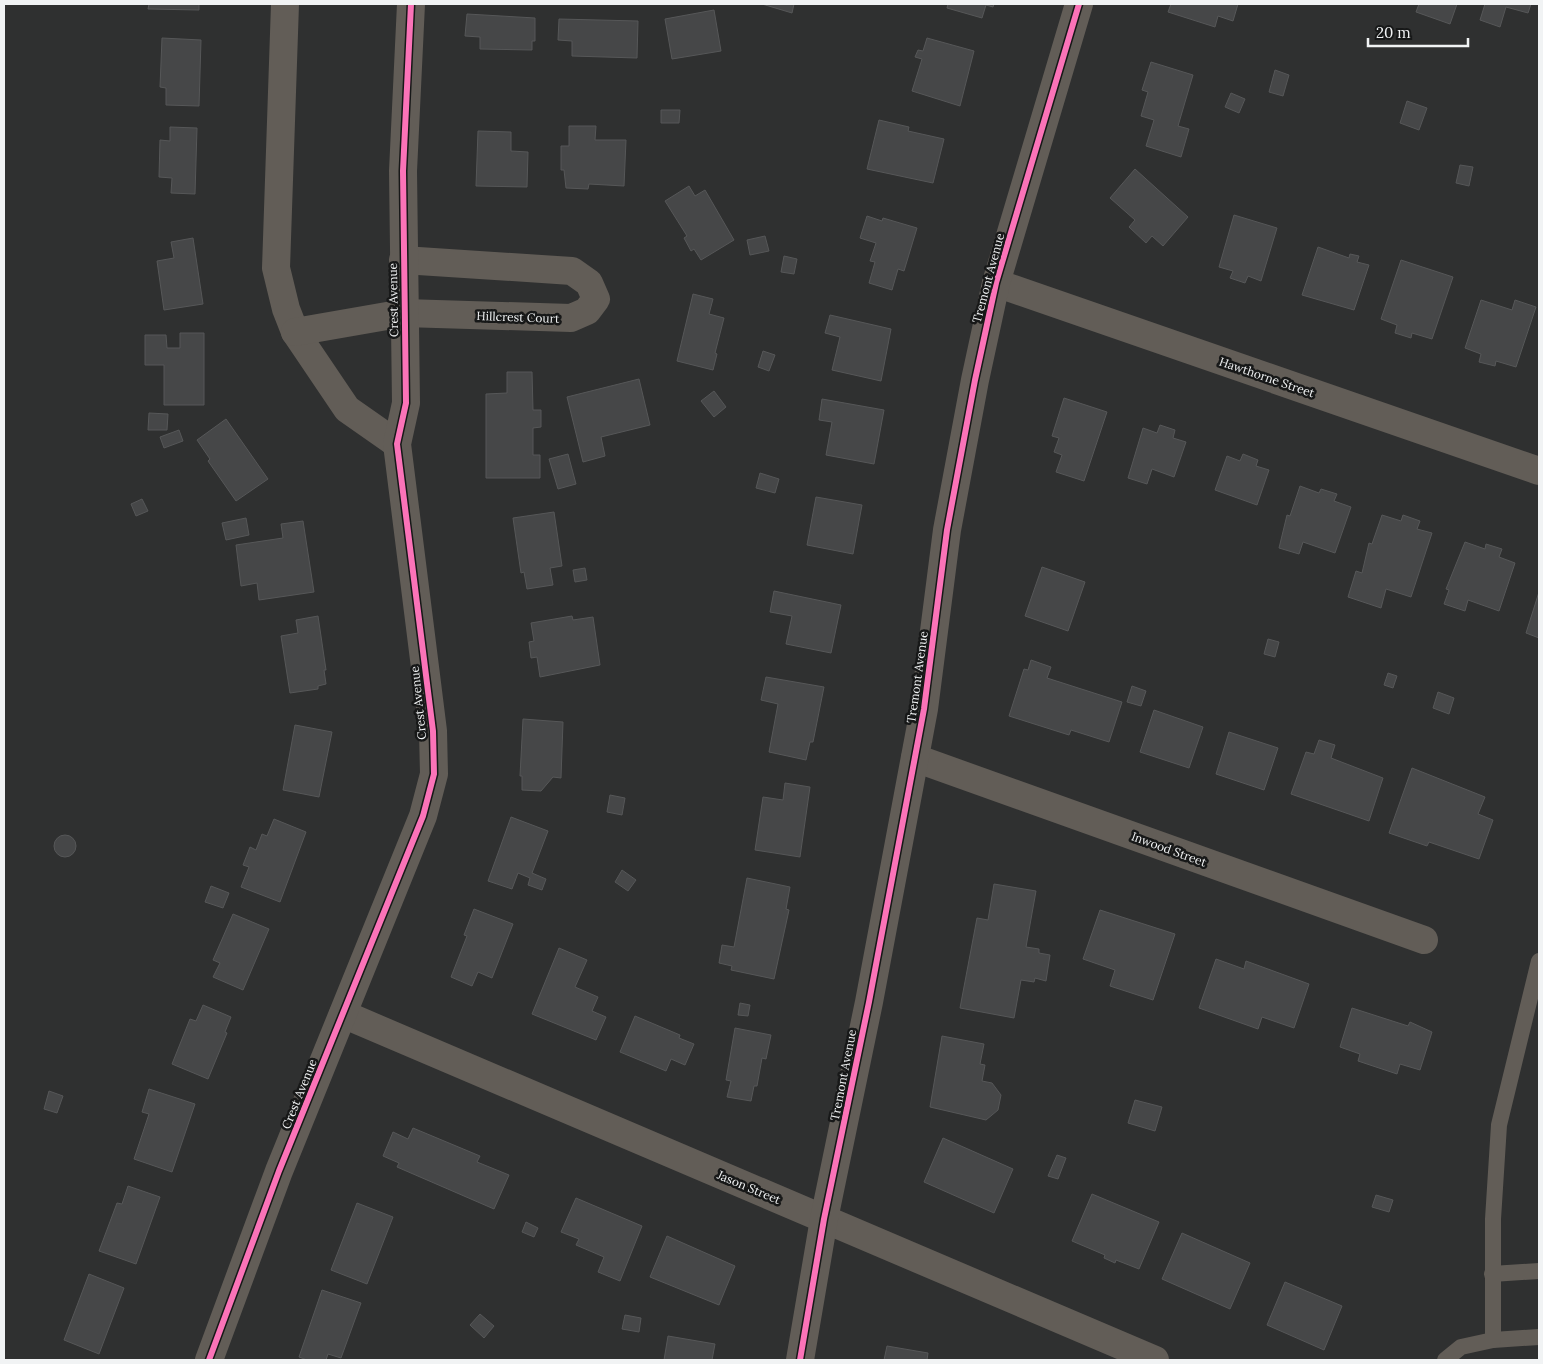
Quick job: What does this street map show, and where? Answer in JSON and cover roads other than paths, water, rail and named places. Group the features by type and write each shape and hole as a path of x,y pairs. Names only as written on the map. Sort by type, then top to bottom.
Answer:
{"street":[{"path":"285,4 276,268 286,309 295,332 347,409 397,444"},
{"name":"Crest Avenue","path":"209,1360 279,1171 423,816 434,774 430,708 397,444 406,403 403,171 411,4"},
{"name":"Tremont Avenue","path":"800,1360 824,1219 872,983 924,710 947,530 996,283 1079,4"},
{"name":"Hillcrest Court","path":"403,260 572,271 589,283 596,299 587,311 571,318 404,313"},
{"name":"Hawthorne Street","path":"996,283 1539,471"},
{"path":"295,332 404,313"},
{"name":"Inwood Street","path":"915,758 1424,940"},
{"name":"Jason Street","path":"344,1014 1155,1360"}],"lane":[{"path":"1493,1340 1492,1274 1499,1125 1539,961"},
{"path":"1492,1274 1539,1271"},
{"path":"1445,1360 1461,1347 1493,1340 1539,1337"}]}
